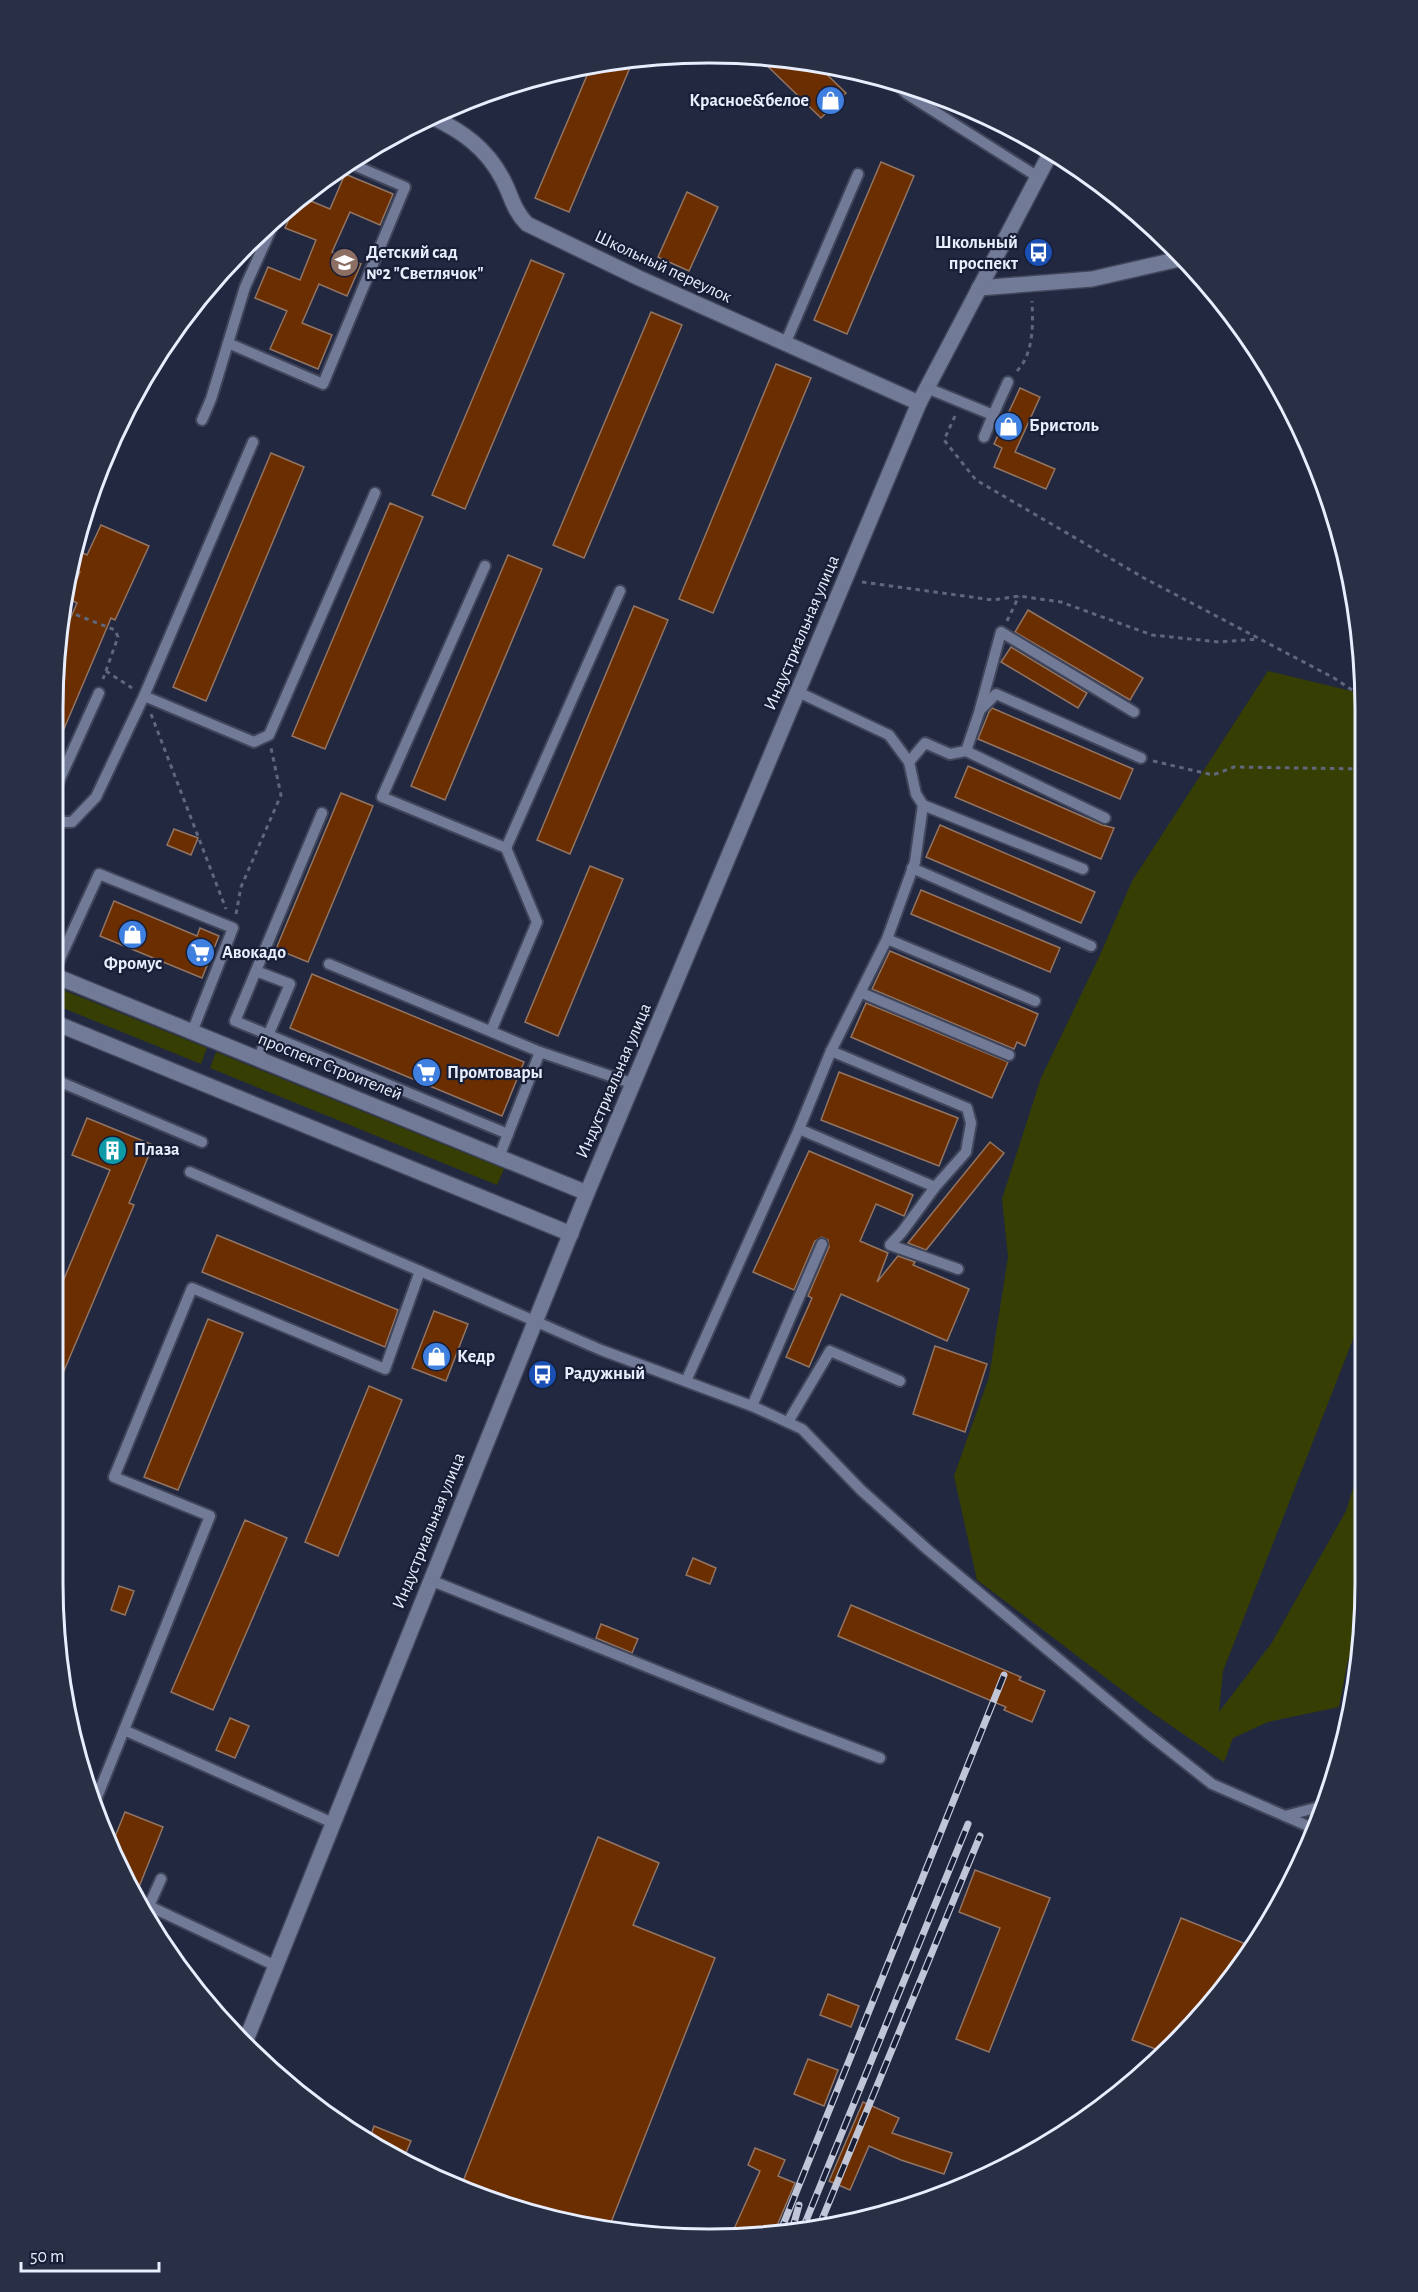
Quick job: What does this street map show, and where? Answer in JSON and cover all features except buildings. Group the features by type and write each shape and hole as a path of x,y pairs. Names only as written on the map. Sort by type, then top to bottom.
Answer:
{"street":[{"name":"Школьный переулок","path":"441,122 465,135 489,157 503,180 514,208 527,224 639,278 919,403"},
{"name":"Индустриальная улица","path":"248,2036 587,1193 919,403 1047,159"},
{"path":"979,288 1092,279 1174,260"},
{"name":"проспект Строителей","path":"63,979 587,1193"},
{"path":"63,1026 571,1234"}],"lane":[{"path":"907,94 1038,177"},
{"path":"228,343 323,384 405,187 358,167"},
{"path":"785,344 858,174"},
{"path":"202,420 211,399 245,288 268,237"},
{"path":"984,437 1008,382"},
{"path":"927,387 993,415"},
{"path":"63,822 72,822 96,796 144,696 254,442"},
{"path":"144,696 254,742 268,735 375,493"},
{"path":"485,566 382,797 506,848 537,922 491,1031"},
{"path":"506,848 620,591"},
{"path":"966,751 980,710 1001,632 1134,712"},
{"path":"798,692 889,735 909,762 916,794 923,805 1083,869"},
{"path":"63,772 99,693"},
{"path":"980,710 996,694 1142,758"},
{"path":"909,762 925,743 950,754 966,751 1105,818"},
{"path":"686,1381 831,1052 887,939 915,862 923,805"},
{"path":"322,813 233,1026 269,1035 508,1134"},
{"path":"912,868 1091,946"},
{"path":"63,952 99,874 233,928 192,1032"},
{"path":"887,939 1035,1001"},
{"path":"329,964 540,1052 634,1084"},
{"path":"256,971 290,984 258,1059"},
{"path":"862,993 1009,1055"},
{"path":"499,1157 540,1052"},
{"path":"831,1052 966,1108 972,1124 966,1152 890,1245 958,1269"},
{"path":"63,1083 202,1143"},
{"path":"799,1129 936,1187"},
{"path":"190,1172 601,1350 752,1406 802,1429 861,1490 928,1550 1146,1732 1212,1784 1308,1826"},
{"path":"752,1406 822,1244"},
{"path":"98,1795 210,1515 114,1477 192,1288 385,1369 420,1271"},
{"path":"788,1422 830,1351 900,1380"},
{"path":"430,1580 880,1758"},
{"path":"124,1730 333,1823"},
{"path":"1284,1816 1314,1808"},
{"path":"149,1905 161,1879"},
{"path":"150,1907 276,1966"}],"path":[{"path":"1008,382 1025,362 1033,329 1032,284"},
{"path":"962,402 944,440 976,480 1144,578 1334,678 1355,692"},
{"path":"845,580 993,600 1019,596 1061,602 1152,635 1219,642 1259,639"},
{"path":"1001,632 1019,596"},
{"path":"71,613 115,630 118,637 99,693"},
{"path":"106,671 144,696 233,928"},
{"path":"233,928 241,887 281,795 268,735"},
{"path":"1142,758 1213,776 1234,767 1355,769"}],"green space":[{"path":"1268,671 1355,692 1355,1334 1223,1671 1219,1712 1271,1644 1346,1511 1355,1482 1354,1625 1350,1657 1339,1707 1268,1722 1233,1738 1224,1762 1151,1712 977,1580 954,1476 989,1377 1008,1257 1002,1199 1041,1078 1100,955 1132,881"},
{"path":"63,990 207,1048 201,1064 63,1008"},
{"path":"216,1052 504,1169 497,1185 210,1068"}],"railway":[{"path":"783,2224 1004,1675"},
{"path":"806,2221 968,1824"},
{"path":"822,2219 980,1836"},
{"path":"794,2223 799,2205"}],"place":[{"name":"Красное&белое","path":"830,101"},
{"name":"Школьный проспект","path":"1039,253"},
{"name":"Детский сад №2 \"Светлячок\"","path":"345,263"},
{"name":"Бристоль","path":"1008,426"},
{"name":"Фромус","path":"133,935"},
{"name":"Авокадо","path":"201,953"},
{"name":"Промтовары","path":"426,1073"},
{"name":"Плаза","path":"113,1150"},
{"name":"Кедр","path":"436,1357"},
{"name":"Радужный","path":"543,1374"}]}
